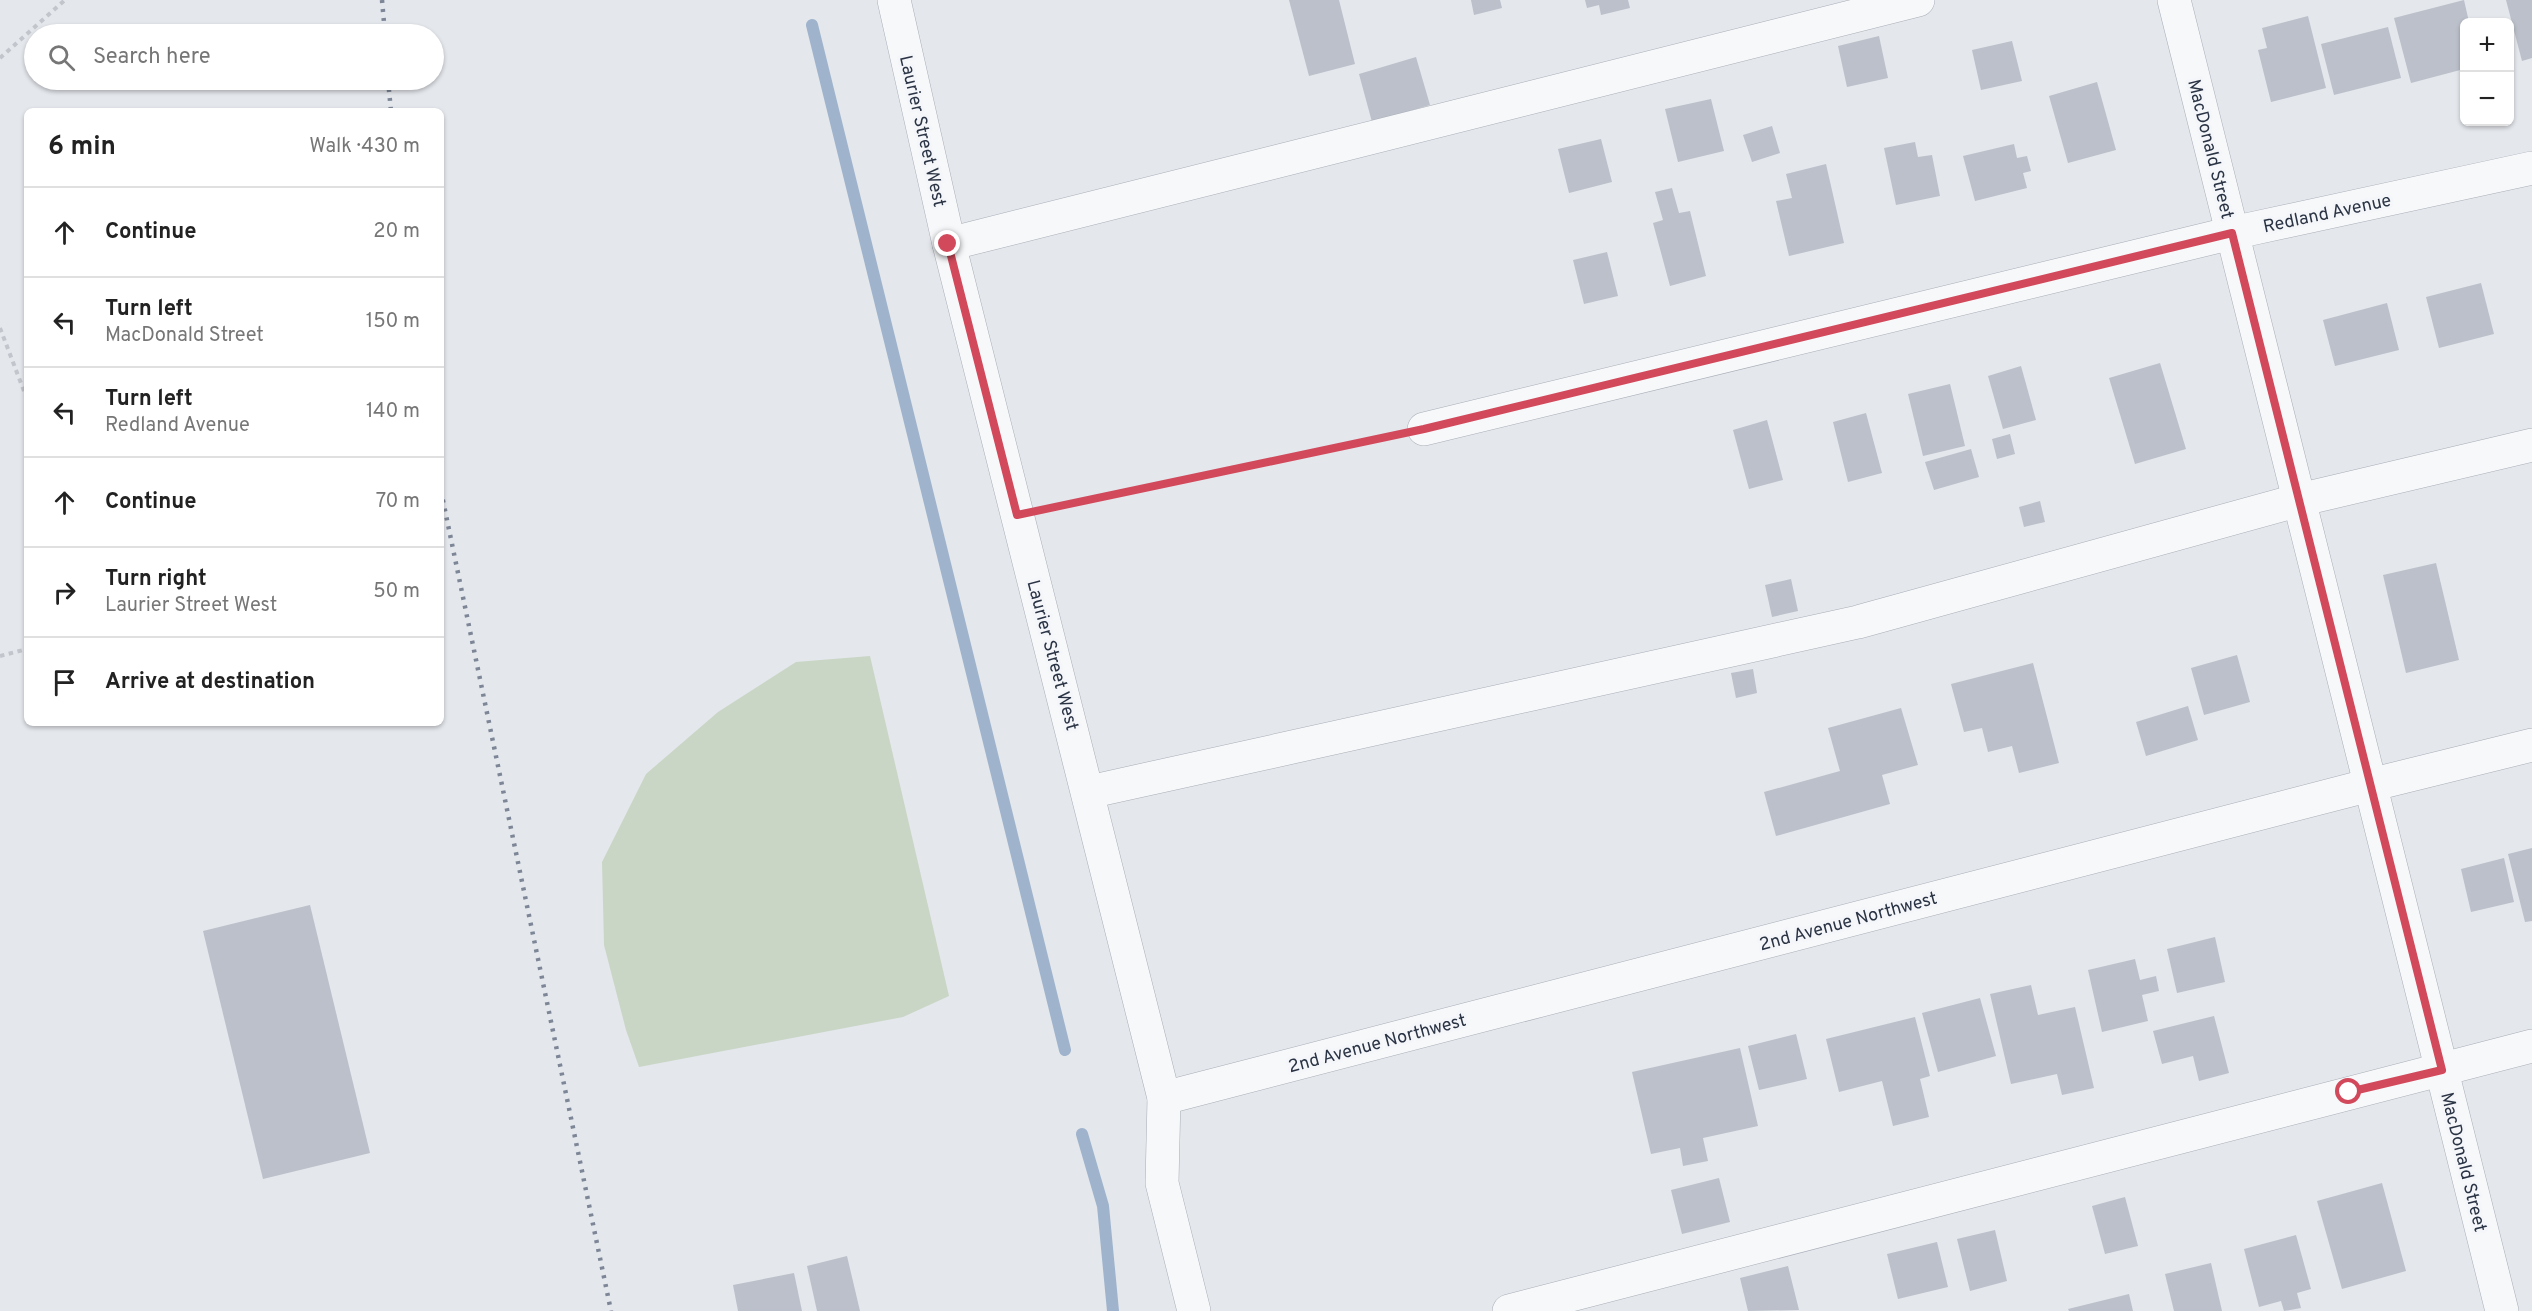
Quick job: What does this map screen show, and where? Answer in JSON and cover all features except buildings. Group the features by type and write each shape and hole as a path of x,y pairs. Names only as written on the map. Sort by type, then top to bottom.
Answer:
{"street":[{"name":"Laurier Street West","path":"894,0 948,244 1089,792 1164,1098 1162,1183 1194,1311"},
{"path":"948,244 1918,0"},
{"name":"MacDonald Street","path":"2174,0 2502,1311"},
{"name":"Redland Avenue","path":"1424,429 2232,233 2532,168"},
{"path":"1089,792 1858,622 2299,500 2532,445"},
{"name":"2nd Avenue Northwest","path":"1164,1098 2532,745"},
{"path":"1509,1311 2532,1046"}],"path":[{"path":"38,24 65,0"},
{"path":"0,58 24,37"},
{"path":"0,328 24,391"},
{"path":"1017,515 1424,429"},
{"path":"0,656 24,650"}],"green space":[{"path":"870,656 949,996 903,1017 639,1067 626,1030 604,945 602,862 646,774 718,712 796,662"}],"waterway":[{"path":"812,25 1065,1050"},
{"path":"1082,1134 1103,1206 1113,1311"}],"railway":[{"path":"382,0 384,24"},
{"path":"389,90 391,108"},
{"path":"444,505 611,1311"}],"route":[{"path":"948,244 1017,515 1424,429 2232,233 2442,1070 2349,1092"}]}
